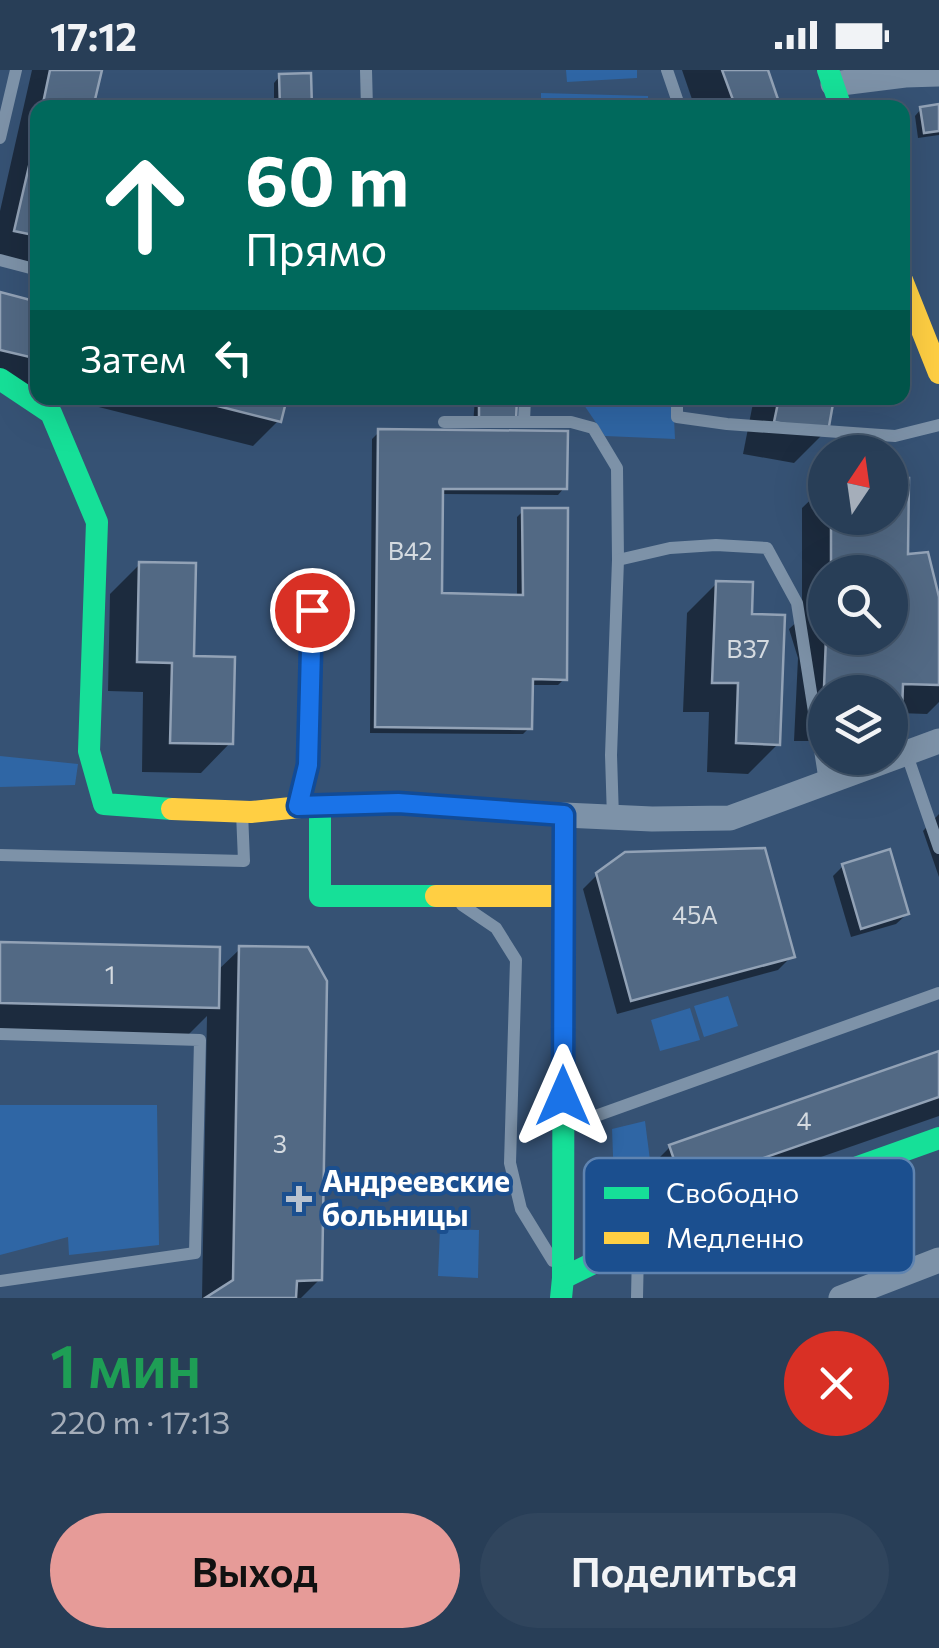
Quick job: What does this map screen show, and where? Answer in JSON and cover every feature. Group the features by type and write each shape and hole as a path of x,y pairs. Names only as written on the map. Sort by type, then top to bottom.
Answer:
{"street":[{"path":"834,87 905,75 939,74"},
{"path":"910,299 937,363"},
{"path":"0,378 30,399"},
{"path":"39,405 51,413 98,522 90,751 104,804 242,812 398,803 652,820 730,818 844,775"},
{"path":"908,751 939,741"},
{"path":"309,806 320,896 563,896"},
{"path":"562,1288 564,815"},
{"path":"883,1158 939,1138"},
{"path":"914,1270 939,1260"},
{"path":"562,1288 584,1272"},
{"path":"840,1298 905,1273"}],"lane":[{"path":"0,138 16,70"},
{"path":"366,70 366,100"},
{"path":"667,70 677,100"},
{"path":"0,260 30,268"},
{"path":"524,421 525,405"},
{"path":"677,405 678,417 727,424 895,436 939,425"},
{"path":"444,422 571,422 593,428 617,468 613,818"},
{"path":"618,560 670,548 767,548 796,603 825,782"},
{"path":"309,806 312,610"},
{"path":"908,758 939,848"},
{"path":"0,855 244,861 242,812"},
{"path":"415,896 460,904 496,928 516,960 510,1163 521,1209 562,1288"},
{"path":"563,1128 939,993"},
{"path":"0,1034 200,1040 194,1252 0,1281"},
{"path":"637,1273 637,1298"}],"shaded area":[{"path":"566,70 637,70 637,78 567,82"},
{"path":"541,93 648,96 648,100 541,100"},
{"path":"584,405 673,405 675,439 605,436"},
{"path":"0,756 78,764 75,785 0,787"},
{"path":"728,996 738,1026 704,1037 694,1006"},
{"path":"690,1008 700,1040 660,1051 651,1020"},
{"path":"0,1105 157,1105 159,1245 69,1255 68,1237 0,1255"},
{"path":"645,1121 650,1158 613,1158 612,1129"},
{"path":"440,1229 479,1230 478,1278 438,1276"}],"building":[{"path":"50,70 102,70 95,100 44,100"},
{"path":"722,70 768,70 778,100 733,100"},
{"path":"311,73 312,100 280,100 279,74"},
{"path":"939,104 939,131 924,133 920,107"},
{"path":"30,162 30,234 14,231"},
{"path":"0,292 30,300 30,357 0,350"},
{"path":"214,405 285,405 281,422"},
{"path":"479,405 517,405 516,420 479,420"},
{"path":"778,405 833,405 828,432 774,422"},
{"path":"378,429 568,431 567,489 443,489 442,593 523,595 522,508 568,508 567,680 533,679 532,729 375,727"},
{"path":"909,478 908,554 928,552 939,597 939,685 908,684 908,675 824,675 825,655 908,655 908,555 831,555 831,535 908,535"},
{"path":"139,562 196,563 194,656 235,657 233,744 170,743 172,663 137,662"},
{"path":"716,581 753,582 752,614 785,615 780,745 736,743 738,683 712,683"},
{"path":"765,848 795,957 631,1001 596,873 625,852"},
{"path":"890,849 909,914 861,929 842,864"},
{"path":"0,942 220,947 219,1008 0,1003"},
{"path":"239,946 308,947 327,981 322,1280 297,1281 296,1298 205,1298 233,1280"},
{"path":"939,1051 939,1097 764,1158 673,1158 669,1145"}],"traffic: fast":[{"path":"828,70 838,100"},
{"path":"0,379 30,399"},
{"path":"39,405 51,413 97,522 89,751 104,804 172,809"},
{"path":"436,896 320,896 320,805 398,803 564,815 561,1298"},
{"path":"883,1158 939,1138"},
{"path":"563,1278 584,1268"}],"traffic: slow":[{"path":"910,300 939,373"},
{"path":"172,809 251,812 320,805"},
{"path":"436,896 563,896"}],"place":[{"name":"Андреевские больницы","path":"299,1199"}],"route":[{"path":"312,610 308,765 298,806 398,803 564,815 563,1096"}]}
